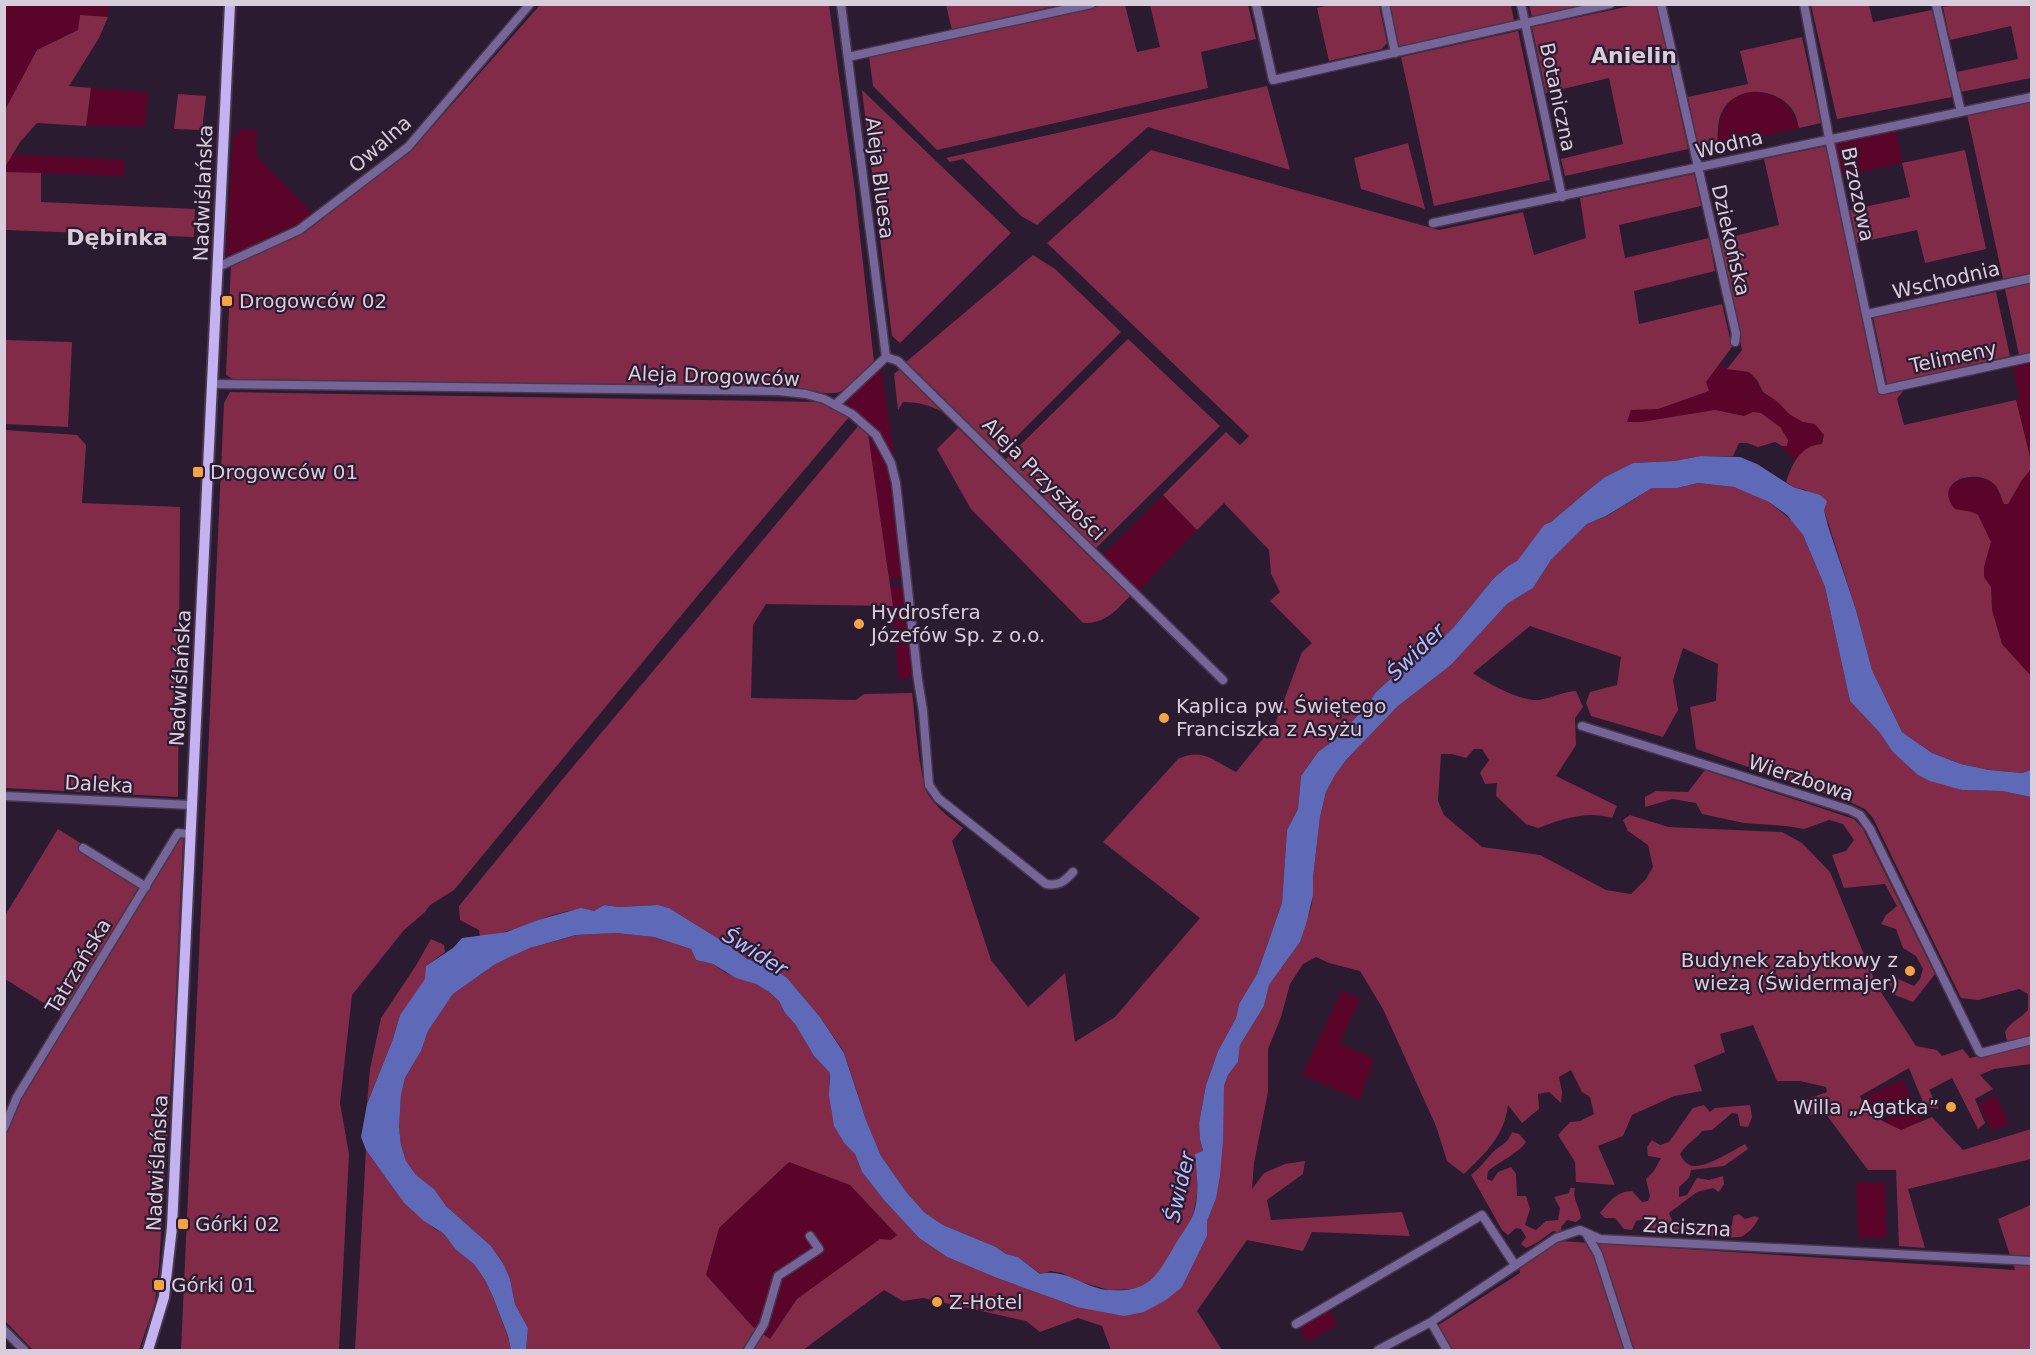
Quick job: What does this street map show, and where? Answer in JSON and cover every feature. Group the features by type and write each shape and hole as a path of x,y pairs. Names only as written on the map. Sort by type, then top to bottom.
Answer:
{"main road":[{"name":"Nadwiślańska","path":"148,1350 164,1297 171,1245 230,4"}],"street":[{"name":"Owalna","path":"218,267 299,230 408,147 530,4"},
{"name":"Aleja Bluesa","path":"841,4 886,357"},
{"path":"848,57 1091,4"},
{"path":"1256,4 1273,80 1610,4"},
{"path":"1385,4 1395,53"},
{"name":"Botaniczna","path":"1521,4 1562,197"},
{"name":"Dziekońska","path":"1661,4 1736,334 1735,342"},
{"name":"Brzozowa","path":"1804,4 1882,390"},
{"path":"1936,4 1961,112"},
{"name":"Wodna","path":"1433,223 2031,97"},
{"name":"Wschodnia","path":"1867,314 2031,278"},
{"path":"836,404 886,357"},
{"name":"Aleja Przyszłości","path":"886,357 898,361 960,420 1222,680"},
{"name":"Telimeny","path":"1882,390 2031,357"},
{"name":"Aleja Drogowców","path":"213,384 779,391 806,394 836,404 852,414 876,435 894,473 923,711 929,785 938,798 1046,884 1056,886 1073,872"},
{"name":"Wierzbowa","path":"1582,726 1860,815 1866,820 1978,1051 1981,1053 2031,1040"},
{"name":"Daleka","path":"4,796 191,805"},
{"name":"Tatrzańska","path":"4,1128 17,1097 178,832 190,834"},
{"path":"83,848 146,887"},
{"path":"1296,1323 1482,1215 1515,1265"},
{"path":"1378,1350 1431,1322 1556,1238 1580,1230 1586,1232 1598,1254 1629,1350"},
{"name":"Zaciszna","path":"1586,1232 1600,1239 2031,1262"},
{"path":"748,1350 764,1324 778,1276 819,1249 810,1236"},
{"path":"1598,1254 1600,1239"},
{"path":"1431,1322 1447,1350"},
{"path":"4,1330 24,1350"}],"shaded area":[{"path":"946,4 1059,5 952,30"},
{"path":"1108,4 1125,5 1137,52 1160,47 1150,5 1248,5 1256,39 1201,52 1208,88 937,150 873,86 869,56"},
{"path":"1334,4 1379,5 1387,43 1382,49 1329,61 1317,8"},
{"path":"1529,4 1591,5 1532,17"},
{"path":"5,5 108,5 108,17 81,15 78,30 37,50 5,110"},
{"path":"540,5 829,5 855,191 874,362 851,385 837,393 831,393 790,387 233,379 226,375 231,264 309,229 403,154 433,126"},
{"path":"1390,5 1511,5 1514,21 1399,47"},
{"path":"1635,5 1657,5 1688,149 1565,176 1561,159 1623,144 1609,78 1546,93 1532,27"},
{"path":"1811,5 1869,5 1873,22 1932,10 1952,97 1837,119"},
{"path":"2031,5 2031,78 1961,92 1957,72 2018,59 2011,26 1950,40 1943,7"},
{"path":"80,15 108,17 99,38 69,86 91,88 86,126 37,123 20,142 5,167 5,110 37,50 78,30"},
{"path":"1518,31 1550,180 1434,206 1401,57"},
{"path":"1802,37 1821,123 1799,128 1795,114 1779,98 1757,92 1746,93 1727,104 1721,114 1717,147 1699,151 1688,97 1748,84 1740,51"},
{"path":"1267,86 1290,170 1148,127 1037,225 1021,216 963,159 950,162 946,158"},
{"path":"91,88 148,92 145,127 86,126"},
{"path":"862,90 1011,233 900,343 892,336"},
{"path":"1760,91 1774,96 1785,104 1793,114 1799,128 1717,147 1725,108 1738,97"},
{"path":"178,94 206,96 202,130 174,129"},
{"path":"2031,100 2031,273 2003,279 1967,114"},
{"path":"238,129 257,130 256,155 315,216 226,258 233,137 235,134 238,136"},
{"path":"1896,130 1902,163 1842,176 1835,143"},
{"path":"1408,143 1425,209 1361,189 1354,158"},
{"path":"1826,146 1879,395 1903,391 1897,399 1904,425 2016,400 2031,469 2008,504 2004,504 1993,483 1976,477 1958,480 1952,485 1949,500 1955,509 1978,515 1991,542 1984,567 1984,577 1991,587 1992,610 2002,644 2031,676 2031,770 2022,773 1989,770 1961,764 1932,753 1902,732 1872,670 1856,610 1824,510 1806,490 1793,487 1786,482 1798,457 1808,448 1822,444 1824,435 1815,424 1803,422 1789,414 1778,402 1763,392 1757,380 1749,372 1727,369 1742,350 1719,240 1779,225 1764,159"},
{"path":"1151,150 1439,230 1523,212 1534,255 1586,238 1580,198 1694,174 1701,206 1619,225 1625,258 1709,238 1715,271 1634,291 1639,324 1722,304 1732,347 1706,382 1709,391 1658,409 1631,410 1627,422 1641,422 1715,410 1744,416 1753,412 1761,413 1780,427 1788,440 1787,446 1775,442 1758,447 1739,443 1733,456 1701,456 1674,461 1633,463 1605,477 1544,526 1517,561 1493,579 1454,627 1433,647 1398,672 1375,693 1368,705 1333,741 1318,752 1301,776 1298,809 1287,830 1282,903 1257,974 1239,1004 1236,1018 1218,1051 1206,1085 1199,1123 1203,1151 1197,1175 1194,1211 1187,1229 1159,1273 1149,1283 1137,1289 1109,1290 1074,1280 1062,1273 1051,1271 1041,1274 1018,1257 1006,1254 996,1247 943,1225 925,1213 907,1193 881,1156 866,1120 844,1052 820,1017 787,978 774,969 747,959 669,908 658,905 619,907 604,905 594,911 561,913 505,932 480,937 479,930 460,920 459,906 859,425 868,434 893,606 766,604 753,625 751,698 856,700 864,694 912,693 920,762 926,788 936,805 963,828 952,841 991,960 1028,1007 1065,973 1075,1042 1115,1017 1200,918 1103,842 1178,759 1195,754 1202,755 1236,772 1275,724 1302,652 1312,643 1270,601 1280,592 1271,574 1269,550 1224,503 1197,530 1163,495 1226,432 1240,445 1249,436 1047,243"},
{"path":"1965,150 1986,249 1925,263 1917,230 1857,243 1850,210 1910,197 1902,163"},
{"path":"11,154 125,160 124,176 5,172"},
{"path":"5,172 41,173 41,202 195,209 194,237 5,230"},
{"path":"1033,255 1055,269 1121,332 999,454 906,362"},
{"path":"2031,283 2031,352 2019,355 2005,289"},
{"path":"1996,292 2010,356 1887,384 1873,317"},
{"path":"1128,339 1220,426 1095,549 1005,460"},
{"path":"5,340 72,342 68,427 5,424"},
{"path":"2031,363 2031,461 2016,400 2020,399 2013,367"},
{"path":"1719,364 1750,373 1763,392 1798,418 1815,424 1824,435 1821,444 1810,447 1794,460 1782,446 1787,446 1753,412 1744,416 1715,410 1641,422 1627,422 1630,410 1658,409 1709,391 1705,382"},
{"path":"881,368 894,453 846,403"},
{"path":"900,369 941,411 923,404 903,402 898,410 894,374"},
{"path":"230,392 819,402 849,417 454,890 430,905 404,930 352,995 340,1103 349,1154 339,1350 181,1350 224,403"},
{"path":"958,428 1130,596 1115,611 1103,619 1083,623 971,509 937,449"},
{"path":"5,430 77,435 86,445 82,503 180,507 178,797 5,788"},
{"path":"868,434 885,461 891,476 903,578 889,579"},
{"path":"2031,469 2031,676 2002,644 1992,610 1991,587 1984,577 1984,567 1991,541 1972,512 1955,509 1949,498 1949,490 1954,483 1962,479 1982,478 1991,482 1998,489 2000,497 2011,499"},
{"path":"1698,483 1734,487 1769,502 1796,524 1825,587 1850,701 1880,733 1892,751 1948,785 1962,790 2002,791 2031,797 2031,1036 2007,1041 2005,1032 2007,1029 2028,1010 2028,994 2019,989 1978,1000 1961,998 1873,818 1865,809 1696,749 1690,707 1716,701 1718,664 1683,648 1673,680 1678,710 1663,737 1591,716 1586,703 1590,692 1617,685 1621,657 1530,626 1473,673 1504,691 1532,700 1576,691 1583,707 1575,718 1576,745 1556,776 1617,806 1612,818 1584,815 1538,828 1526,824 1496,796 1497,783 1485,784 1480,773 1489,760 1482,749 1474,749 1466,758 1441,754 1438,801 1444,815 1482,847 1540,855 1606,890 1631,894 1646,879 1653,867 1648,845 1628,831 1623,820 1630,815 1668,827 1782,832 1802,843 1830,872 1877,986 1916,1046 1937,1050 1942,1056 1963,1049 1970,1058 2031,1043 2031,1064 1994,1069 1980,1075 1993,1089 1975,1099 1985,1123 1978,1129 1952,1078 1929,1090 1939,1109 1925,1107 1909,1068 1860,1096 1871,1113 1901,1130 1932,1117 1963,1150 2031,1129 2031,1159 1908,1189 1925,1248 1899,1246 1896,1170 1868,1170 1825,1113 1804,1116 1805,1100 1827,1092 1826,1087 1800,1081 1777,1081 1753,1025 1720,1034 1725,1052 1694,1065 1702,1091 1674,1096 1632,1115 1623,1136 1598,1146 1615,1185 1576,1182 1575,1162 1558,1135 1570,1122 1580,1121 1594,1114 1590,1097 1582,1092 1571,1070 1559,1077 1562,1092 1561,1103 1549,1092 1538,1094 1539,1109 1522,1123 1508,1105 1503,1126 1493,1143 1464,1174 1447,1161 1436,1126 1383,1009 1360,971 1316,957 1303,964 1290,984 1281,1017 1268,1049 1268,1092 1254,1163 1252,1189 1264,1173 1285,1164 1305,1161 1303,1174 1267,1200 1271,1220 1402,1212 1410,1236 1312,1232 1303,1251 1247,1240 1197,1311 1222,1350 1111,1350 1102,1326 1078,1318 1040,1332 1026,1321 923,1298 903,1301 884,1290 803,1350 526,1350 528,1328 515,1304 510,1279 504,1265 491,1246 446,1206 434,1189 416,1175 406,1161 399,1129 401,1095 405,1078 421,1051 428,1031 453,994 494,965 530,948 577,935 616,933 654,937 691,949 696,960 713,964 726,973 756,984 779,1001 814,1056 830,1073 829,1084 845,1144 855,1154 862,1172 919,1238 947,1257 1077,1307 1182,1287 1207,1236 1207,1221 1216,1199 1224,1086 1228,1075 1238,1062 1240,1045 1264,1006 1269,985 1300,942 1312,904 1320,817 1326,792 1335,775 1346,760 1398,706 1451,665 1507,604 1533,588 1551,560 1587,524 1607,516 1652,488 1677,488","holes":["789,1162 850,1185 897,1235 891,1240 880,1239 797,1299 770,1339 753,1327 706,1275 719,1228"]},
{"path":"1163,495 1197,530 1139,591 1102,556"},
{"path":"890,586 904,586 914,669 909,677 899,680"},
{"path":"1705,770 1854,819 1863,829 1935,974 1913,1002 1895,995 1887,979 1898,979 1914,986 1920,979 1923,969 1916,956 1903,948 1896,929 1881,924 1886,915 1897,906 1885,884 1844,888 1832,855 1846,851 1854,840 1843,824 1829,820 1804,829 1744,823 1702,814 1696,803 1673,799 1645,807 1645,797 1656,791 1688,792"},
{"path":"58,829 144,883 63,1015 5,979 4,917"},
{"path":"178,837 183,838 174,1037 155,1303 139,1350 33,1350 5,1321 5,1133 22,1096"},
{"path":"431,939 444,945 445,952 426,966 426,979 400,1015 367,1104 370,1069 381,1018"},
{"path":"1342,990 1360,999 1340,1043 1374,1059 1359,1100 1302,1075"},
{"path":"1904,1080 1912,1099 1876,1115 1867,1095"},
{"path":"1996,1095 2009,1123 1992,1131 1979,1103"},
{"path":"1704,1105 1710,1112 1715,1108 1750,1105 1752,1117 1748,1127 1740,1126 1738,1114 1732,1113 1712,1130 1702,1131 1680,1154 1686,1162 1692,1166 1700,1166 1745,1144 1748,1149 1724,1166 1691,1170 1689,1178 1679,1187 1679,1197 1687,1195 1697,1178 1709,1180 1723,1176 1724,1184 1719,1192 1713,1188 1697,1192 1669,1213 1673,1223 1681,1220 1694,1225 1732,1226 1733,1216 1739,1214 1745,1219 1755,1216 1759,1218 1753,1228 1743,1236 1714,1237 1651,1229 1645,1219 1636,1221 1632,1230 1624,1229 1615,1218 1605,1218 1600,1213 1614,1198 1627,1191 1632,1191 1642,1202 1648,1201 1650,1196 1646,1179 1654,1171 1661,1158 1648,1156 1647,1147 1652,1140 1660,1145 1669,1142 1693,1108"},
{"path":"1920,1112 1925,1140 1887,1145 1885,1119"},
{"path":"1512,1132 1519,1134 1526,1142 1488,1171 1487,1179 1492,1181 1498,1172 1511,1167 1516,1174 1517,1196 1526,1196 1530,1209 1525,1225 1536,1230 1546,1221 1558,1220 1560,1208 1554,1197 1569,1193 1570,1188 1575,1188 1581,1218 1576,1222 1567,1220 1561,1227 1562,1233 1553,1231 1526,1248 1521,1244 1526,1237 1521,1229 1516,1228 1508,1235 1502,1230 1471,1175 1506,1142"},
{"path":"366,1150 404,1203 444,1234 456,1250 474,1264 493,1297 511,1350 355,1350"},
{"path":"789,1162 850,1185 897,1235 797,1299 770,1339 753,1327 706,1275 719,1228"},
{"path":"1885,1182 1887,1238 1858,1238 1856,1183"},
{"path":"2031,1205 2031,1350 1450,1350 1437,1326 1520,1273 1519,1261 1560,1241 2015,1270 1998,1219"},
{"path":"1328,1308 1338,1325 1307,1342 1298,1326"}],"water":[{"path":"1701,456 1740,457 1757,464 1793,487 1820,495 1827,501 1824,510 1828,526 1856,610 1872,670 1902,732 1932,753 1961,764 1989,770 2022,773 2031,770 2031,797 2002,791 1962,790 1930,781 1918,775 1892,751 1880,733 1850,701 1825,587 1803,535 1787,515 1769,502 1734,487 1698,483 1677,488 1652,488 1606,516 1587,524 1551,560 1533,588 1507,604 1451,665 1398,706 1346,760 1335,775 1326,792 1320,817 1313,895 1300,942 1269,985 1264,1006 1240,1045 1238,1062 1228,1075 1224,1086 1220,1175 1216,1199 1207,1221 1207,1236 1182,1287 1166,1300 1144,1312 1124,1316 1077,1307 947,1257 919,1238 862,1172 855,1154 845,1144 834,1126 829,1095 830,1073 814,1056 779,1001 756,984 736,978 713,964 696,960 691,949 654,937 616,933 576,935 530,948 494,965 453,994 428,1031 421,1051 405,1078 401,1095 399,1128 406,1161 416,1175 434,1189 446,1206 491,1246 504,1265 510,1279 515,1304 528,1328 526,1350 511,1350 493,1297 474,1264 456,1250 444,1234 424,1221 404,1203 366,1150 361,1137 367,1104 400,1015 425,979 426,966 453,948 462,938 507,932 538,920 581,908 594,911 604,905 619,907 658,905 669,908 747,959 774,969 787,978 820,1017 844,1053 866,1120 881,1156 907,1193 925,1213 943,1225 996,1247 1006,1254 1018,1257 1040,1274 1058,1273 1101,1289 1110,1290 1124,1290 1143,1285 1151,1280 1163,1265 1195,1209 1197,1175 1195,1154 1203,1151 1199,1123 1206,1085 1218,1051 1236,1018 1239,1004 1257,974 1282,903 1287,830 1298,809 1301,776 1318,752 1333,741 1368,705 1375,693 1398,672 1433,647 1454,627 1493,579 1517,561 1544,525 1551,522 1605,477 1633,463 1674,461"}],"place":[{"name":"Drogowców 02","path":"227,301"},
{"name":"Drogowców 01","path":"198,472"},
{"name":"Hydrosfera Józefów Sp. z o.o.","path":"859,624"},
{"name":"Kaplica pw. Świętego Franciszka z Asyżu","path":"1164,718"},
{"name":"Budynek zabytkowy z wieżą (Świdermajer)","path":"1910,971"},
{"name":"Willa „Agatka”","path":"1951,1107"},
{"name":"Górki 02","path":"183,1224"},
{"name":"Górki 01","path":"159,1285"},
{"name":"Z-Hotel","path":"937,1302"}],"district":[{"name":"Anielin","path":"1634,55"},
{"name":"Dębinka","path":"117,237"}],"water label":[{"name":"Świder","path":"1416,652"},
{"name":"Świder","path":"755,952"},
{"name":"Świder","path":"1180,1187"}]}
